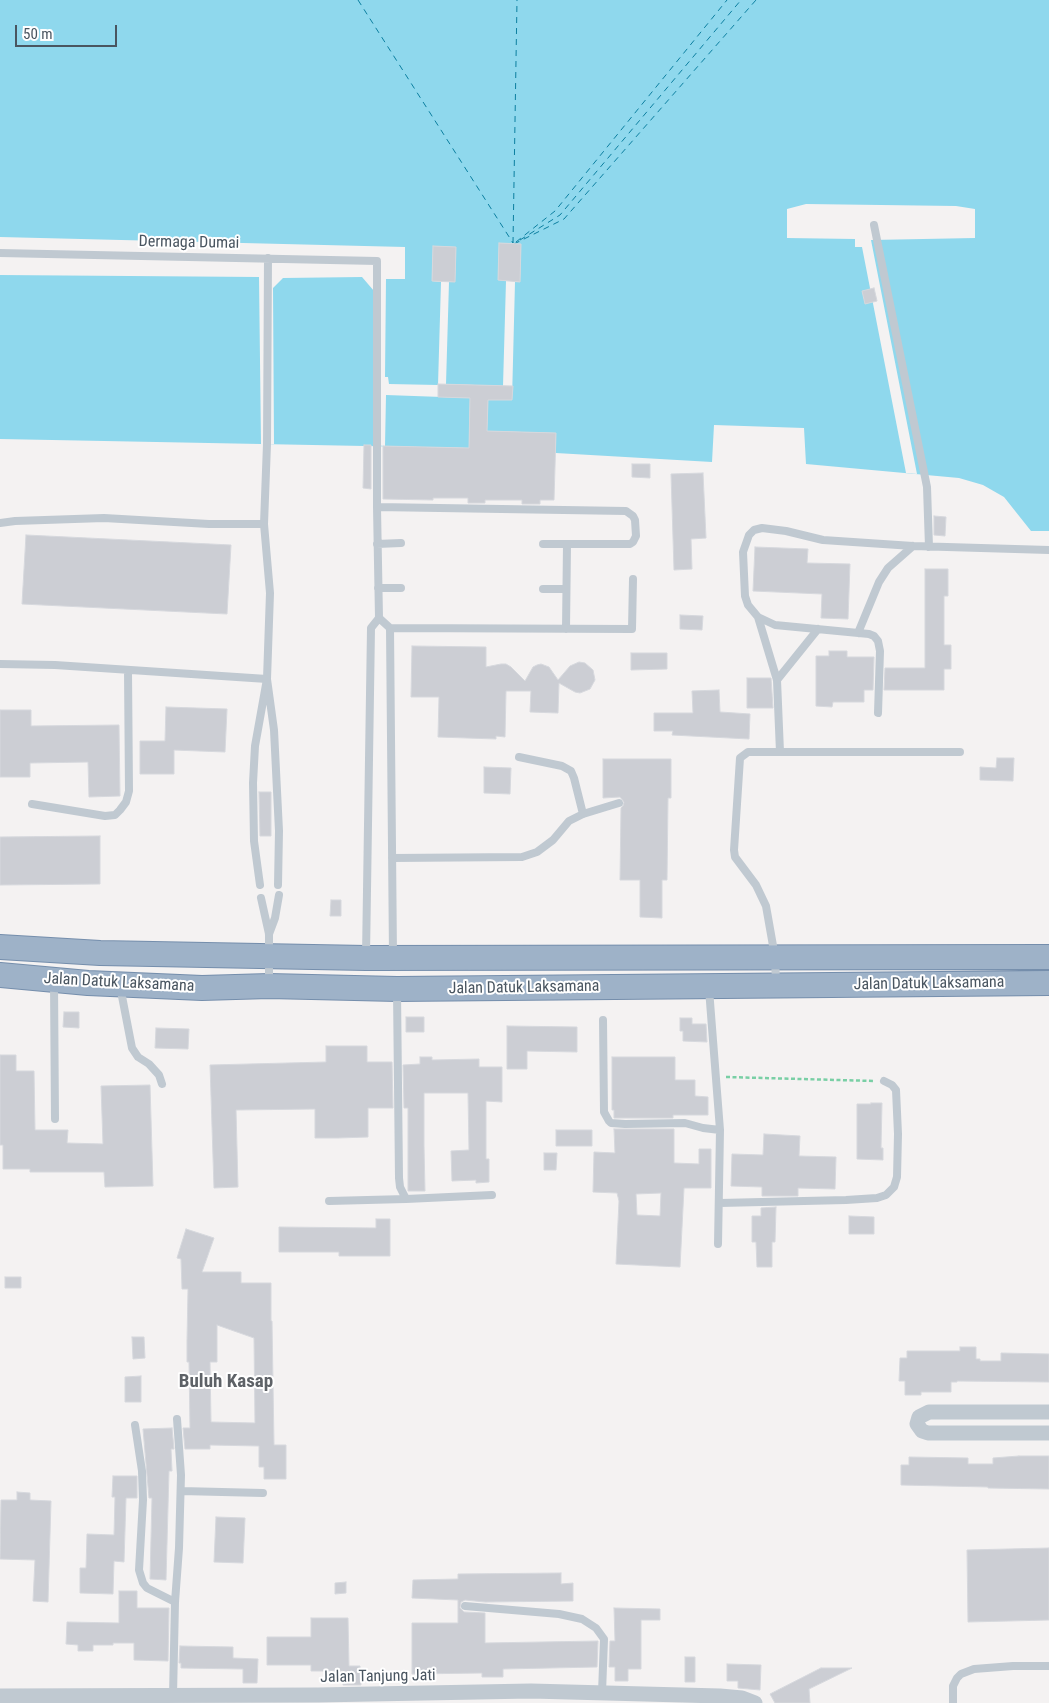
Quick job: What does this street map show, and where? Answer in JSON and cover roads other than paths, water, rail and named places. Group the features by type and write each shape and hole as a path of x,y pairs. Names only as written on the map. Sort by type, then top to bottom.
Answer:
{"highway":[{"name":"Jalan Datuk Laksamana","path":"0,947 100,953 269,945 366,958 1049,957"},
{"name":"Jalan Datuk Laksamana","path":"0,975 54,980 202,988 269,986 397,989 1049,982"}],"street":[{"path":"1049,1412 934,1412 919,1417 917,1424 922,1431 928,1432 1049,1433"},
{"name":"Jalan Tanjung Jati","path":"0,1696 173,1696 318,1699 531,1691 720,1696 742,1698 755,1703"}],"lane":[{"path":"874,225 927,487 929,547"},
{"name":"Dermaga Dumai","path":"0,253 377,260 377,507"},
{"path":"260,885 254,841 253,783 255,746 267,679 270,593 264,524 267,444 268,258"},
{"path":"366,958 371,628 379,618 377,507 626,511 635,520 636,536 630,544 543,544"},
{"path":"0,523 104,518 209,524 264,524"},
{"path":"780,752 777,680 758,617 748,605 744,596 743,552 749,535 754,530 762,528 786,531 823,540 929,547 1049,550"},
{"path":"377,544 401,543"},
{"path":"566,629 567,544"},
{"path":"858,633 879,582 888,568 913,546"},
{"path":"379,618 390,628 632,629 633,579"},
{"path":"378,588 401,588"},
{"path":"543,589 566,589"},
{"path":"758,617 775,625 874,636 880,651 878,714"},
{"path":"390,628 392,958"},
{"path":"777,680 818,629"},
{"path":"0,664 55,665 267,679"},
{"path":"32,804 106,816 115,815 126,802 129,791 128,671"},
{"path":"267,679 274,730 278,886"},
{"path":"776,986 775,958 766,906 762,895 735,857 738,764 740,758 748,752 960,752"},
{"path":"520,757 562,766 571,771 583,814"},
{"path":"392,858 522,857 537,852 553,840 569,821 583,814 619,803"},
{"path":"269,945 278,895"},
{"path":"261,898 269,945 269,986"},
{"path":"54,980 55,1119"},
{"path":"120,984 132,1048 138,1056 149,1064 159,1076 162,1084"},
{"path":"709,986 720,1130 718,1244"},
{"path":"397,989 399,1178 400,1187 406,1199"},
{"path":"603,1020 604,1112 606,1118 611,1123 685,1123 720,1130"},
{"path":"720,1203 877,1198 886,1195 894,1187 897,1177 898,1134 896,1090 892,1084 884,1081"},
{"path":"329,1201 492,1195"},
{"path":"173,1696 175,1602 181,1491 177,1419"},
{"path":"135,1425 143,1490 139,1570 143,1583 147,1588 175,1602"},
{"path":"181,1491 263,1493"},
{"path":"465,1606 559,1614 582,1619 596,1628 604,1639 602,1693"},
{"path":"953,1703 953,1686 961,1674 974,1670 1013,1666 1049,1666"}],"water":[{"path":"0,0 1049,0 1049,531 1031,531 1004,497 983,485 959,478 806,464 804,428 714,425 712,462 469,448 0,439"}],"district":[{"name":"Buluh Kasap","path":"226,1382"}]}
